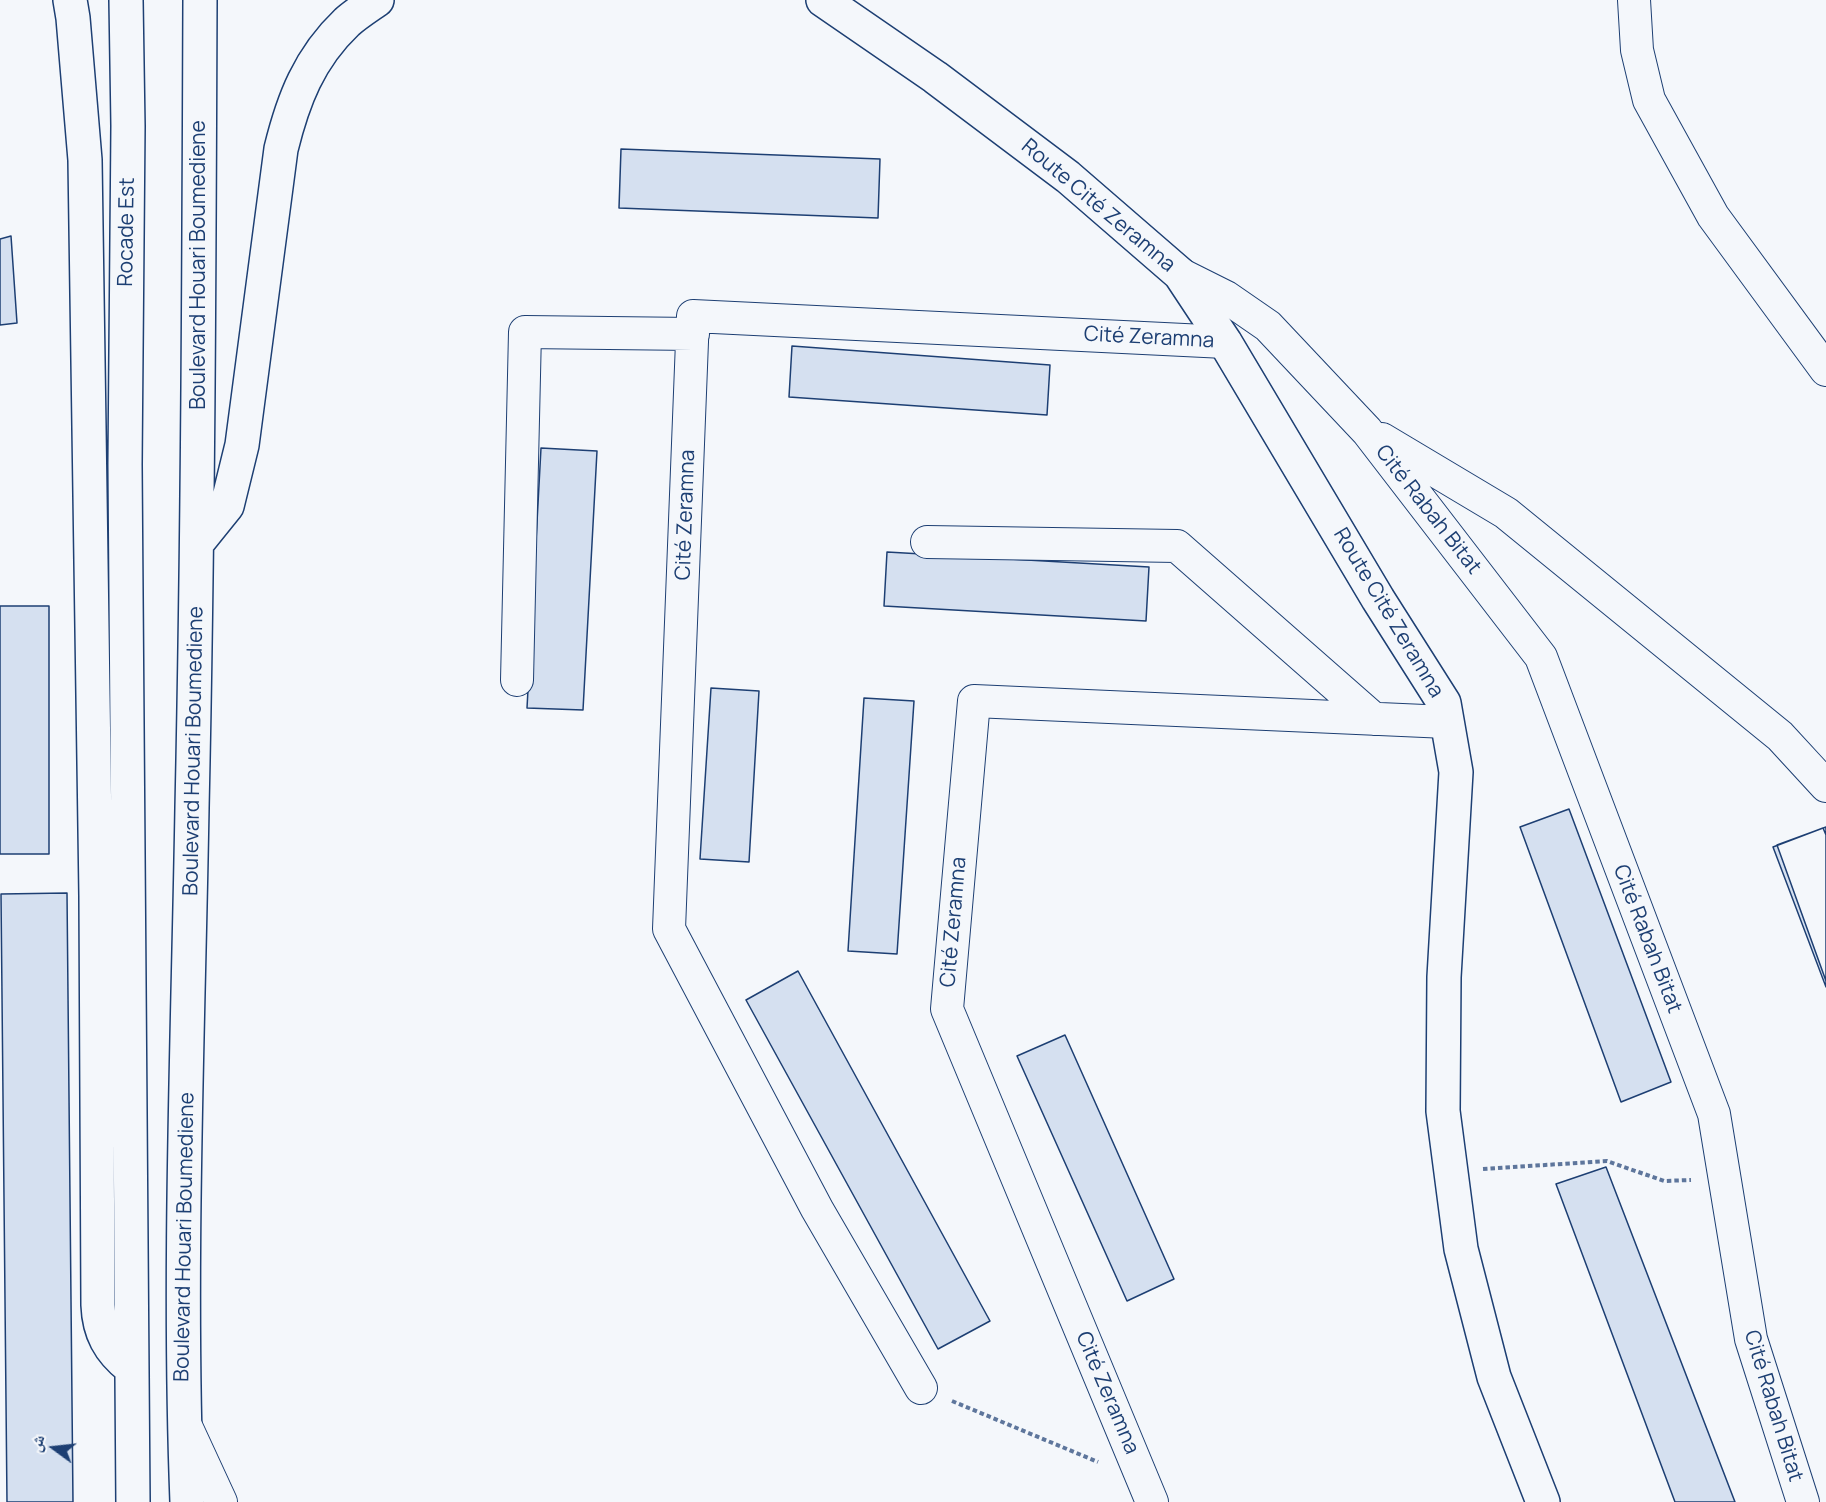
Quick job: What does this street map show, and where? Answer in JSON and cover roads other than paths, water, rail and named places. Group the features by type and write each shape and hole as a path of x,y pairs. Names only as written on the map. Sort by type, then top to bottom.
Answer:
{"main road":[{"path":"70,0 74,18 85,160 96,907 98,1305 99,1320 109,1347 131,1368 133,1502"},
{"name":"Rocade Est","path":"126,0 128,126 125,464 131,1368"},
{"name":"Boulevard Houari Boumediene","path":"187,1502 183,1279 198,542 200,0"},
{"path":"198,542 227,506 236,475 242,445 281,149 291,110 309,68 324,47 347,22 377,0"},
{"name":"Route Cité Zeramna","path":"823,0 935,76 1068,177 1180,274 1225,342 1378,599 1444,703 1456,772 1444,977 1443,1112 1461,1249 1494,1377 1543,1502"}],"street":[{"path":"1634,0 1636,50 1649,100 1713,216 1826,370"},
{"name":"Cité Rabah Bitat","path":"1180,274 1226,297 1268,326 1367,431 1541,657 1714,1114 1751,1339 1803,1502"},
{"name":"Cité Zeramna","path":"921,1388 817,1209 669,929 693,316 1225,342"},
{"path":"517,680 525,332 693,334"},
{"name":"Cité Rabah Bitat","path":"1367,431 1506,513 1780,736 1826,786"},
{"path":"927,542 1177,546 1374,719"},
{"name":"Cité Zeramna","path":"1148,1491 947,1009 974,701 1447,722"},
{"path":"184,1422 221,1502"}]}
